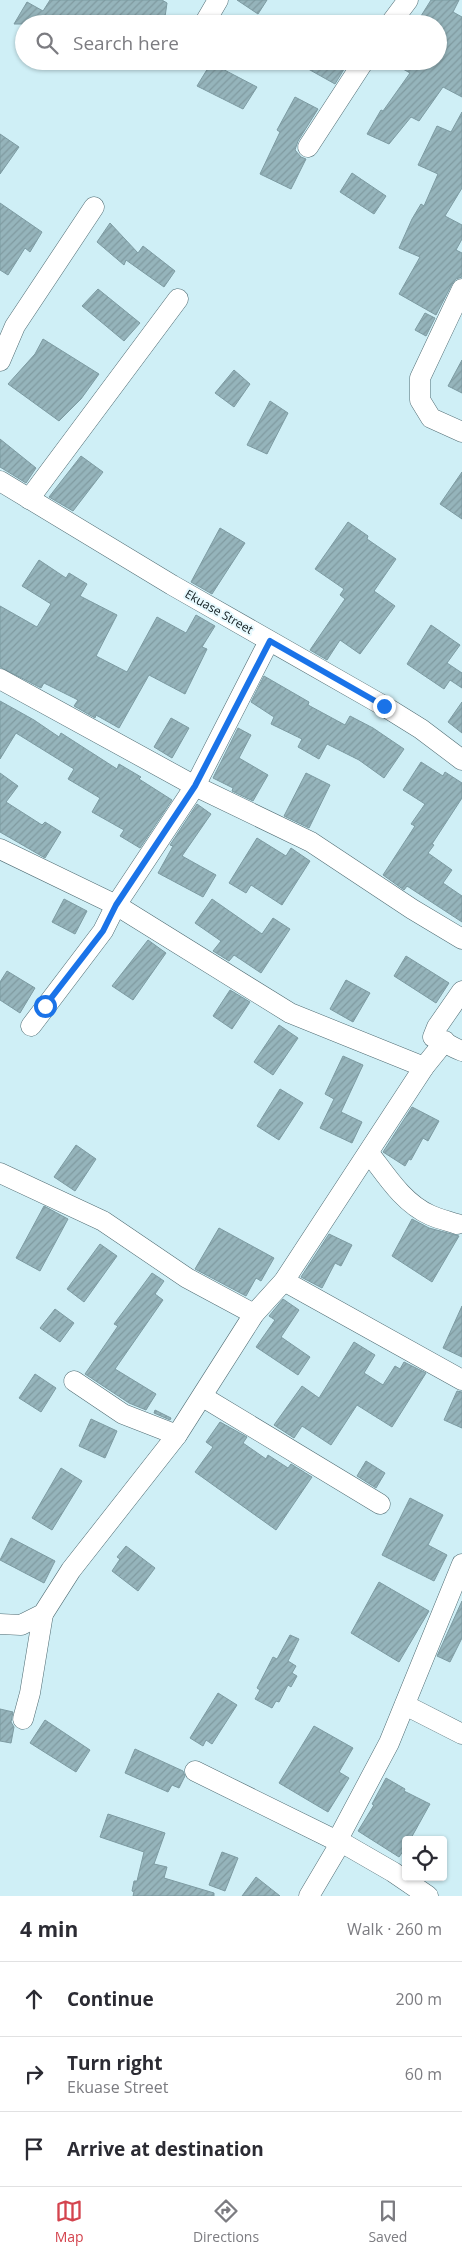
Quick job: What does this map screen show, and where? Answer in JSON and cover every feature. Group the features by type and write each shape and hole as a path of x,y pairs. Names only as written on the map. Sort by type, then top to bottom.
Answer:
{"street":[{"path":"209,15 218,0"},
{"path":"397,15 408,0"},
{"path":"308,147 358,70"},
{"path":"0,361 15,326 94,207"},
{"path":"462,289 420,378 420,400 431,418 462,432"},
{"path":"29,499 178,300"},
{"name":"Ekuase Street","path":"0,481 270,641 384,706 421,729 462,760"},
{"path":"31,1026 103,931 116,905 195,786 270,641"},
{"path":"0,679 195,786 311,842 412,909 462,938"},
{"path":"0,850 116,905 290,1013 424,1067"},
{"path":"22,1719 30,1693 43,1614 71,1570 177,1435 203,1397 254,1314 284,1281 424,1067 453,1046 433,1037 437,1027 462,991"},
{"path":"369,1153 398,1191 413,1204 428,1214 457,1224"},
{"path":"0,1173 104,1221 187,1278 254,1314"},
{"path":"284,1281 462,1380"},
{"path":"74,1381 123,1414 177,1435"},
{"path":"203,1397 380,1504"},
{"path":"309,1896 339,1841 388,1742 460,1573"},
{"path":"0,1624 20,1625 43,1614"},
{"path":"405,1705 462,1734"},
{"path":"195,1771 339,1841 393,1872 428,1896"}],"building":[{"path":"50,0 162,0 167,3 165,15 19,15 27,2 43,11"},
{"path":"237,0 267,0 258,14"},
{"path":"431,0 459,0 453,12 462,17 462,97 443,87 419,121 411,117 389,144 367,134 381,110 383,111 410,73 405,70 447,70 447,15 422,15"},
{"path":"207,70 224,70 257,87 243,109 197,86"},
{"path":"310,70 344,70 335,84"},
{"path":"295,97 318,109 298,141 295,150 301,157 306,159 291,189 260,174 280,132 277,130"},
{"path":"462,112 462,188 445,216 462,225 462,239 456,250 462,253 462,277 456,279 452,284 436,315 399,294 420,257 399,248 412,219 421,204 424,206 438,174 418,165 437,126 451,132"},
{"path":"0,134 19,147 0,174"},
{"path":"352,173 386,196 374,214 340,192"},
{"path":"0,203 42,232 30,252 25,248 8,275 0,270"},
{"path":"110,223 138,253 143,246 175,271 164,287 126,260 124,265 97,242"},
{"path":"98,289 140,323 124,341 82,306"},
{"path":"425,313 435,318 426,336 415,330"},
{"path":"43,339 99,374 81,399 59,421 8,384 35,354"},
{"path":"462,360 462,393 448,386"},
{"path":"234,370 250,384 234,407 215,393"},
{"path":"270,401 288,413 267,454 247,445"},
{"path":"0,439 36,468 26,483 0,467"},
{"path":"81,456 103,472 73,511 49,497"},
{"path":"462,472 462,519 440,504"},
{"path":"348,522 368,536 367,539 396,559 374,591 395,606 360,654 340,640 327,660 310,650 345,599 340,595 344,589 315,569"},
{"path":"220,528 245,543 212,594 191,582"},
{"path":"39,560 66,578 69,573 87,584 80,596 117,615 96,656 127,672 157,617 186,633 196,615 215,626 202,647 207,649 185,694 149,675 119,728 96,715 95,718 74,706 78,700 44,683 41,688 0,667 0,606 37,627 51,604 22,586"},
{"path":"431,625 460,645 447,663 462,673 462,688 450,680 444,689 407,664"},
{"path":"264,676 309,702 308,705 345,725 350,716 373,728 404,749 384,778 359,760 327,744 319,759 298,747 302,739 271,724 274,717 251,702"},
{"path":"0,701 59,737 61,733 117,769 119,764 141,777 139,779 172,800 140,848 120,836 124,830 92,812 100,798 68,779 74,769 16,733 0,759"},
{"path":"462,702 462,733 448,722"},
{"path":"171,718 189,728 172,758 154,747"},
{"path":"238,728 251,735 239,758 268,775 253,801 232,791 233,788 213,778"},
{"path":"421,762 443,776 445,772 462,783 462,798 428,853 452,870 443,883 462,896 462,922 407,886 404,890 383,875 415,826 411,824 425,804 403,790"},
{"path":"0,773 18,786 6,802 42,825 45,822 61,832 45,858 0,832"},
{"path":"306,773 330,785 309,828 284,816"},
{"path":"197,804 211,814 182,856 216,875 203,897 158,873 173,846 170,845"},
{"path":"257,838 286,856 291,848 310,861 282,905 251,885 246,893 229,883"},
{"path":"64,899 87,911 75,934 52,922"},
{"path":"212,899 262,934 273,918 290,929 261,973 234,955 229,961 213,951 221,941 195,923"},
{"path":"148,940 166,953 133,1000 112,986"},
{"path":"406,956 449,983 436,1003 394,976"},
{"path":"7,971 35,988 20,1013 0,1000 0,982"},
{"path":"346,980 370,993 353,1022 330,1009"},
{"path":"230,990 250,1002 232,1029 213,1016"},
{"path":"279,1025 298,1038 273,1075 254,1062"},
{"path":"343,1056 363,1065 341,1112 362,1122 352,1143 320,1128 334,1099 325,1094"},
{"path":"280,1089 303,1103 279,1140 257,1126"},
{"path":"412,1107 439,1121 428,1141 423,1138 411,1160 409,1159 405,1166 383,1152"},
{"path":"76,1145 96,1159 75,1191 54,1177"},
{"path":"44,1206 68,1219 40,1271 16,1258"},
{"path":"412,1219 429,1228 459,1236 432,1282 392,1256"},
{"path":"219,1228 274,1258 261,1281 256,1278 246,1296 195,1269"},
{"path":"329,1234 352,1245 341,1266 335,1263 322,1288 301,1277"},
{"path":"100,1244 117,1256 84,1302 67,1289"},
{"path":"152,1273 164,1281 155,1294 163,1300 115,1369 156,1394 146,1410 129,1403 85,1374 118,1326 114,1324"},
{"path":"283,1299 299,1310 281,1337 310,1357 298,1375 256,1347 275,1320 269,1316"},
{"path":"462,1306 462,1357 443,1348"},
{"path":"55,1309 74,1323 60,1342 40,1328"},
{"path":"354,1342 375,1355 364,1373 383,1385 395,1366 400,1369 404,1362 426,1373 392,1427 357,1405 331,1445 302,1426 294,1438 274,1425 302,1386 319,1398"},
{"path":"35,1374 56,1388 41,1412 19,1398"},
{"path":"457,1391 462,1392 462,1428 444,1420"},
{"path":"155,1410 171,1418 170,1420 154,1413"},
{"path":"91,1419 117,1431 105,1458 79,1446"},
{"path":"220,1422 247,1437 243,1443 266,1459 268,1455 288,1468 291,1464 312,1477 276,1530 195,1472 213,1447 206,1442"},
{"path":"366,1461 385,1473 376,1488 357,1476"},
{"path":"61,1468 82,1481 52,1530 32,1518"},
{"path":"410,1498 443,1515 428,1545 447,1555 434,1581 382,1555"},
{"path":"11,1538 55,1561 44,1583 0,1560"},
{"path":"126,1546 155,1568 138,1591 112,1571 120,1559 117,1557"},
{"path":"379,1582 429,1611 399,1662 351,1633"},
{"path":"462,1601 462,1638 450,1662 437,1656"},
{"path":"290,1635 299,1639 288,1661 296,1666 292,1673 297,1676 291,1687 288,1685 279,1702 276,1701 272,1708 255,1699 260,1690 257,1688 273,1657 277,1659"},
{"path":"218,1693 237,1705 212,1744 206,1740 203,1746 190,1738"},
{"path":"0,1709 13,1712 11,1722 14,1727 11,1743 0,1741"},
{"path":"45,1720 90,1750 76,1772 30,1743"},
{"path":"314,1726 353,1748 339,1772 349,1778 328,1812 279,1783"},
{"path":"135,1749 183,1771 185,1776 179,1788 172,1785 168,1792 125,1773"},
{"path":"386,1778 405,1789 404,1791 430,1804 412,1836 402,1836 402,1853 399,1857 358,1831 374,1805 372,1804"},
{"path":"108,1814 165,1833 154,1864 167,1867 164,1878 214,1893 214,1896 133,1896 134,1881 137,1881 144,1852 100,1837"},
{"path":"222,1852 238,1858 225,1891 209,1885"},
{"path":"256,1877 280,1896 242,1896"}],"route":[{"path":"45,1006 103,931 116,905 195,786 270,641 384,706"}]}
